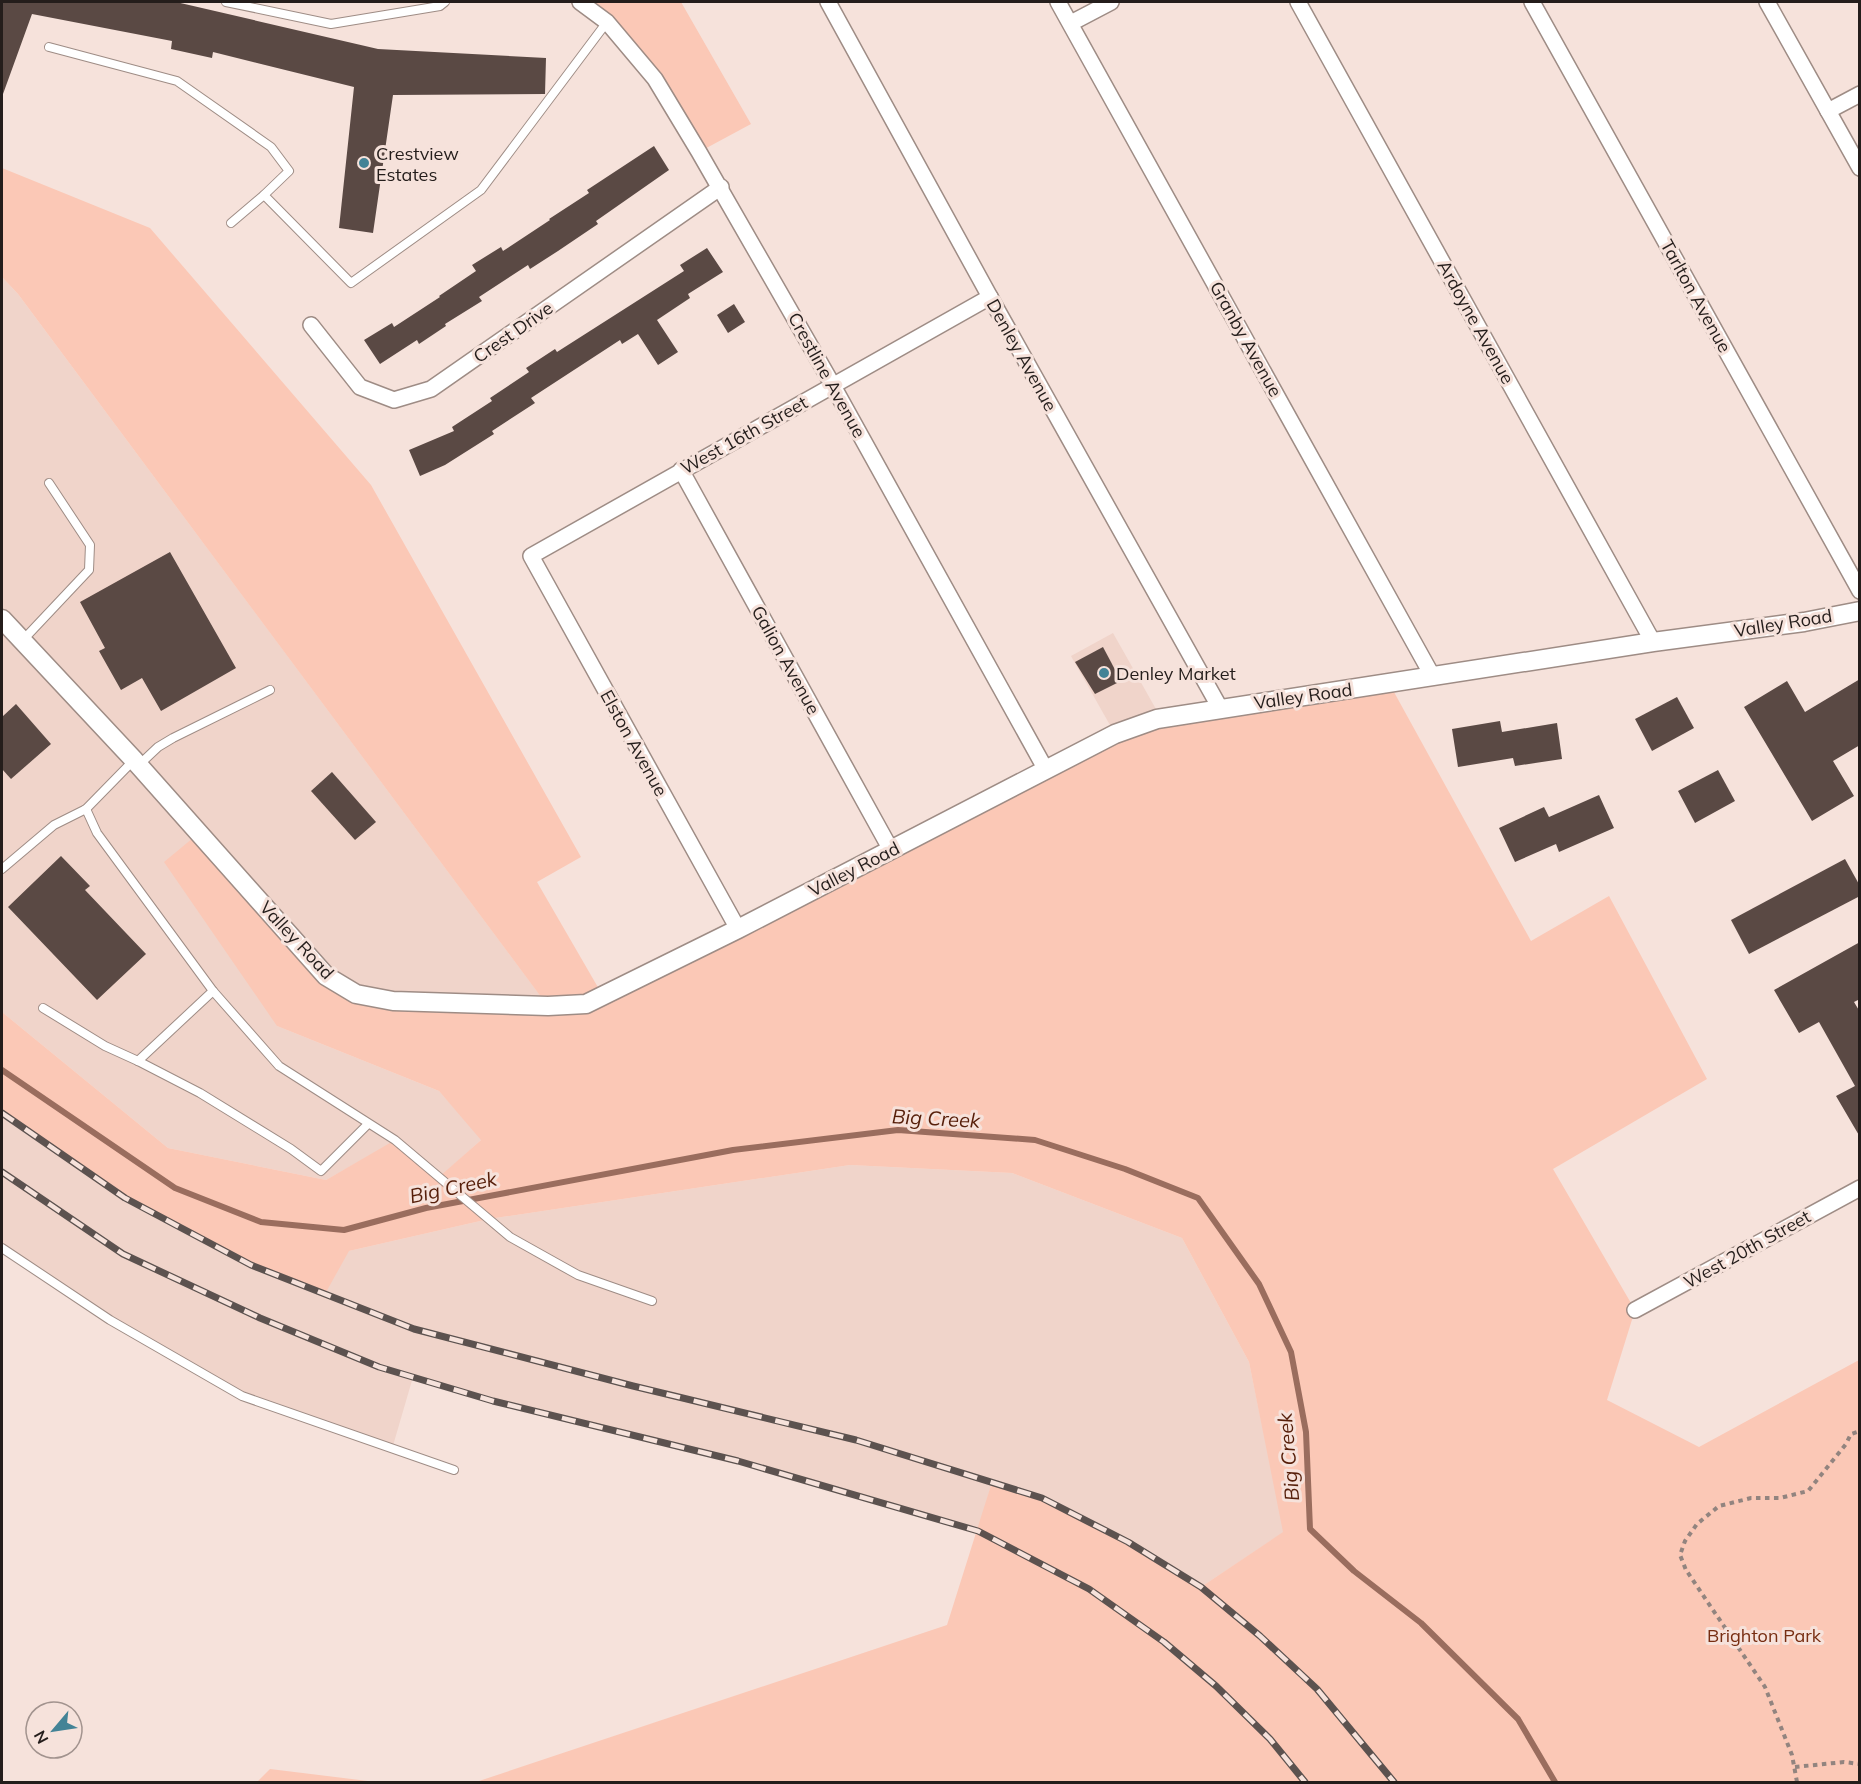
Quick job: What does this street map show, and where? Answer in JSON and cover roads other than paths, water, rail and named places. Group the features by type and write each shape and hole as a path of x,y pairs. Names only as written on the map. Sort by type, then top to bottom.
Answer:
{"street":[{"name":"Crestline Avenue","path":"580,2 607,22 655,79 721,187 1046,770"},
{"name":"Denley Avenue","path":"828,2 1220,708"},
{"name":"Granby Avenue","path":"1058,2 1433,677"},
{"path":"1071,23 1111,2"},
{"name":"Ardoyne Avenue","path":"1298,2 1653,642"},
{"name":"Tarlton Avenue","path":"1532,2 1860,591"},
{"path":"1767,2 1860,168"},
{"path":"1828,111 1860,94"},
{"name":"Crest Drive","path":"311,325 360,387 394,400 431,389 721,187"},
{"name":"West 16th Street","path":"531,556 990,297"},
{"name":"Galion Avenue","path":"681,470 891,850"},
{"name":"Elston Avenue","path":"531,556 738,929"},
{"name":"Valley Road","path":"2,619 136,763 326,976 356,994 393,1001 548,1006 585,1004 738,929 1119,731 1156,719 1653,642 1804,622 1860,611"},
{"name":"West 20th Street","path":"1635,1310 1860,1188"}],"lane":[{"path":"226,2 331,24 440,6 445,2"},
{"path":"264,195 351,283 481,190 607,22"},
{"path":"49,47 177,81 271,147 289,171 231,223"},
{"path":"22,641 89,570 90,545 49,483"},
{"path":"2,869 54,825 86,809 136,763 158,747 270,690"},
{"path":"86,809 97,833 213,991 279,1066 395,1140 510,1237 578,1275 652,1301"},
{"path":"138,1060 213,991"},
{"path":"44,1008 105,1046 138,1060 210,1100 291,1149 321,1171 368,1124"},
{"path":"2,1248 110,1320 242,1396 454,1470"}],"waterway":[{"name":"Big Creek","path":"2,1070 175,1188 261,1222 344,1230 426,1208 733,1150 898,1130 1035,1140 1125,1169 1198,1198 1259,1284 1291,1352 1306,1432 1310,1529 1354,1571 1421,1623 1518,1719 1555,1782"}],"railway":[{"path":"2,1113 125,1198 251,1265 414,1329 633,1386 856,1440 1042,1498 1128,1542 1201,1587 1260,1636 1317,1689 1394,1782"},
{"path":"2,1172 123,1254 260,1318 379,1367 493,1401 738,1461 978,1531 1089,1589 1164,1642 1216,1686 1270,1739 1305,1782"}],"place":[{"name":"Crestview Estates","path":"364,163"},
{"name":"Denley Market","path":"1104,673"}],"park label":[{"name":"Brighton Park","path":"1764,1635"}]}
